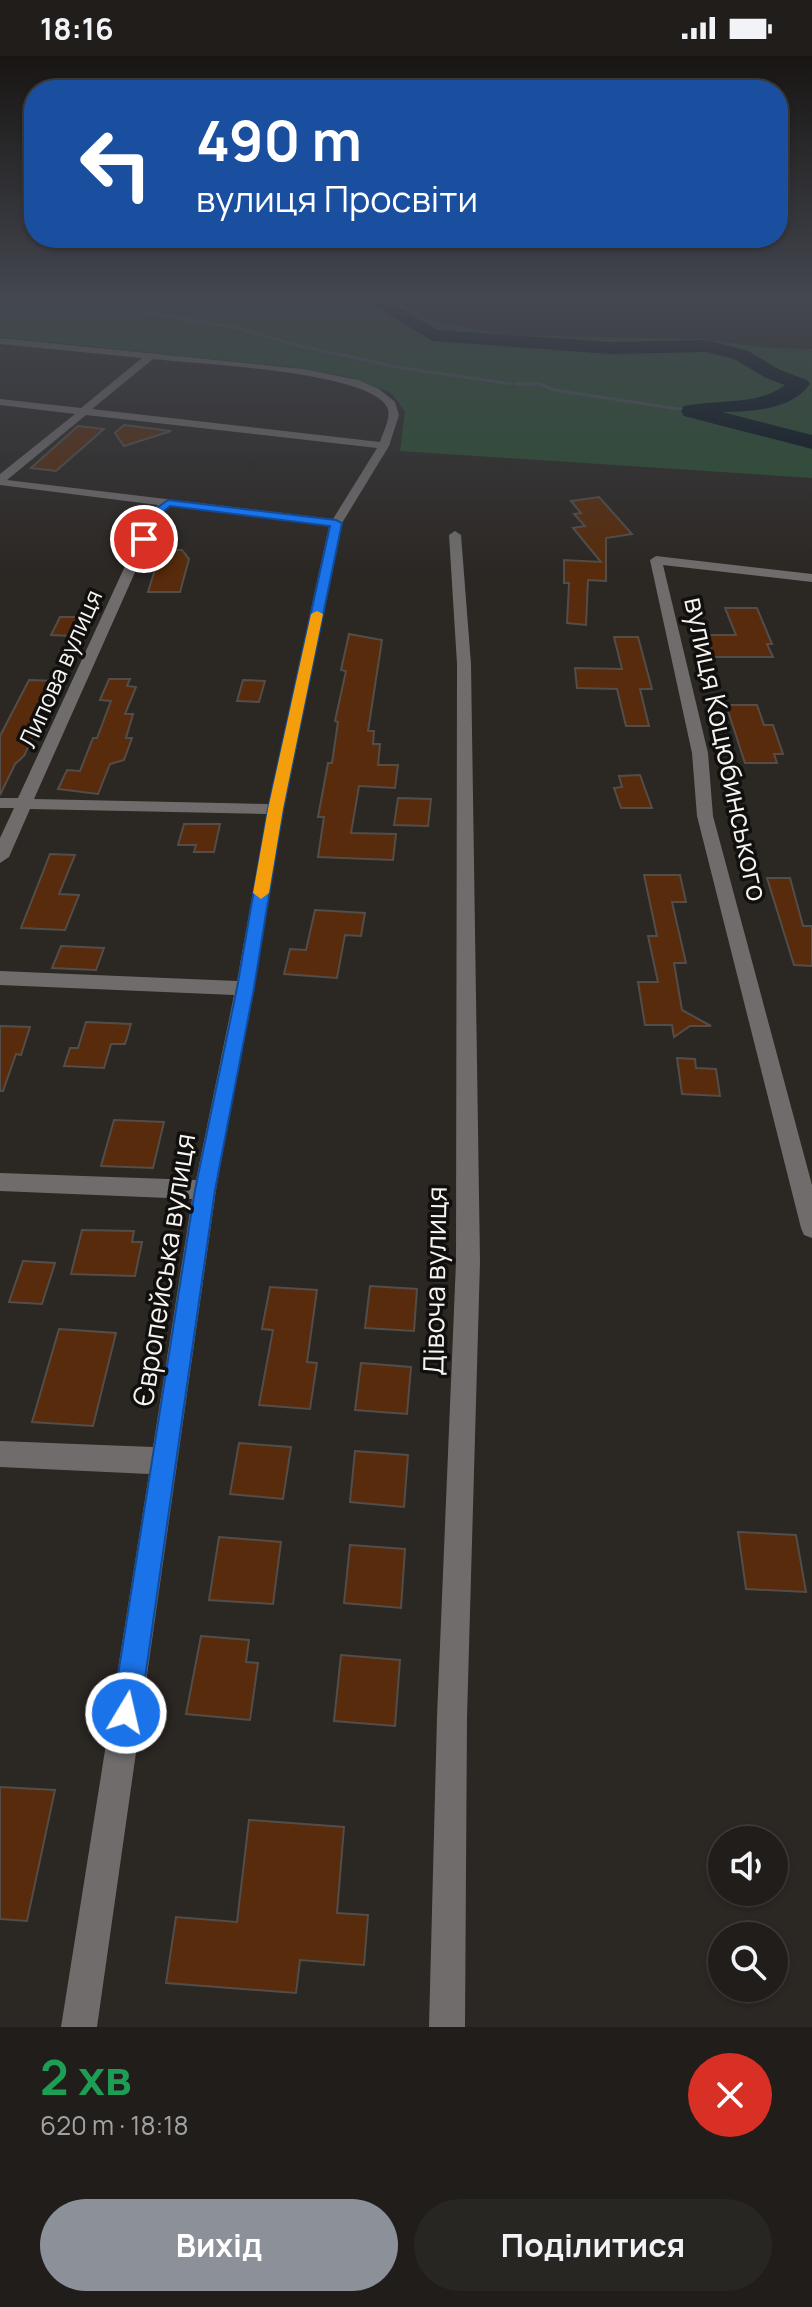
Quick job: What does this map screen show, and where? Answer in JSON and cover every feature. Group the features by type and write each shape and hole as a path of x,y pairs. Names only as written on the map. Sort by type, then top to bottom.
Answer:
{"street":[{"path":"0,481 112,388"},
{"path":"0,402 384,446 394,415 391,404 369,388"},
{"name":"Європейська вулиця","path":"79,2027 205,1190 276,809 336,523 384,446"},
{"path":"0,481 336,523"},
{"name":"Липова вулиця","path":"0,857 156,512 168,503"},
{"name":"Дівоча вулиця","path":"447,2027 452,1717 468,1262 464,664 455,535"},
{"name":"вулиця Коцюбинського","path":"812,578 656,560 700,753 705,816 812,1228"},
{"path":"0,803 276,809"},
{"path":"0,978 245,988"},
{"path":"0,1182 205,1190"},
{"path":"0,1454 163,1461"}],"green space":[{"path":"379,388 812,388 812,478 400,451 405,411 390,392"}],"building":[{"path":"124,425 171,431 124,446 115,433"},
{"path":"78,426 104,429 56,471 31,468"},
{"path":"599,497 632,534 606,538 606,581 588,580 586,625 567,623 569,583 564,583 564,560 601,562 573,528 585,526 574,514 581,513 571,501"},
{"path":"170,550 182,550 189,559 180,592 148,592 157,563"},
{"path":"725,608 757,608 772,644 767,644 773,657 714,657 706,635 736,635"},
{"path":"60,617 81,617 74,636 51,635"},
{"path":"349,634 382,640 368,731 374,731 373,744 380,744 378,765 398,765 395,788 359,786 351,833 396,834 393,860 318,857 324,817 318,817 328,763 332,763 338,722 335,721 346,671 341,670"},
{"path":"614,637 638,637 652,689 640,689 649,726 626,726 617,689 577,688 575,668 622,669"},
{"path":"109,679 130,679 127,686 136,687 125,714 133,714 126,738 132,738 124,760 110,764 98,794 58,789 67,770 80,771 93,738 97,738 111,701 100,700"},
{"path":"29,680 58,681 24,756 15,764 0,795 0,736"},
{"path":"243,680 265,681 259,702 237,701"},
{"path":"726,705 757,705 764,725 773,725 783,754 774,754 777,763 745,763"},
{"path":"640,775 652,808 621,808 614,788 622,787 619,776"},
{"path":"398,798 431,799 428,826 394,825"},
{"path":"184,824 220,824 214,852 194,852 196,845 178,845"},
{"path":"50,854 75,855 59,894 79,895 65,930 21,928"},
{"path":"644,875 680,875 686,902 672,902 686,963 674,963 682,1010 711,1026 690,1026 674,1037 672,1025 645,1025 638,982 658,982 648,936 657,936"},
{"path":"767,878 790,878 803,926 812,926 812,966 794,965"},
{"path":"315,910 365,913 361,936 345,935 337,978 284,974 290,949 306,950"},
{"path":"61,946 104,948 96,970 52,968"},
{"path":"86,1022 131,1024 125,1044 111,1044 104,1068 64,1066 70,1048 78,1048"},
{"path":"0,1026 30,1027 21,1055 16,1054 3,1091 0,1091"},
{"path":"677,1058 695,1059 696,1068 716,1069 720,1096 682,1094"},
{"path":"114,1120 164,1122 153,1168 101,1166"},
{"path":"82,1230 134,1231 132,1242 142,1242 135,1276 71,1274"},
{"path":"23,1261 55,1263 42,1304 9,1302"},
{"path":"370,1286 417,1289 414,1331 365,1328"},
{"path":"270,1287 317,1290 307,1362 317,1363 310,1409 259,1405 273,1330 262,1329"},
{"path":"59,1329 116,1333 93,1426 32,1422"},
{"path":"361,1363 411,1367 407,1414 355,1410"},
{"path":"239,1443 291,1447 283,1499 230,1494"},
{"path":"355,1451 408,1455 404,1507 350,1502"},
{"path":"738,1532 796,1535 806,1592 746,1589"},
{"path":"219,1537 281,1542 273,1604 209,1600"},
{"path":"350,1545 405,1549 401,1608 344,1603"},
{"path":"201,1636 249,1640 246,1662 258,1663 250,1720 186,1714"},
{"path":"341,1655 400,1660 395,1726 334,1721"},
{"path":"0,1787 55,1790 27,1921 0,1919"},
{"path":"249,1820 344,1827 337,1913 368,1915 364,1965 300,1960 296,1993 166,1983 176,1917 237,1922"}],"waterway":[{"path":"549,388 692,411"},
{"path":"795,388 774,400 761,403 692,411 812,442"}],"slow traffic":[{"path":"261,893 317,614"}],"route":[{"path":"126,1713 205,1190 276,809 336,523 168,503 156,512 144,539"}]}
